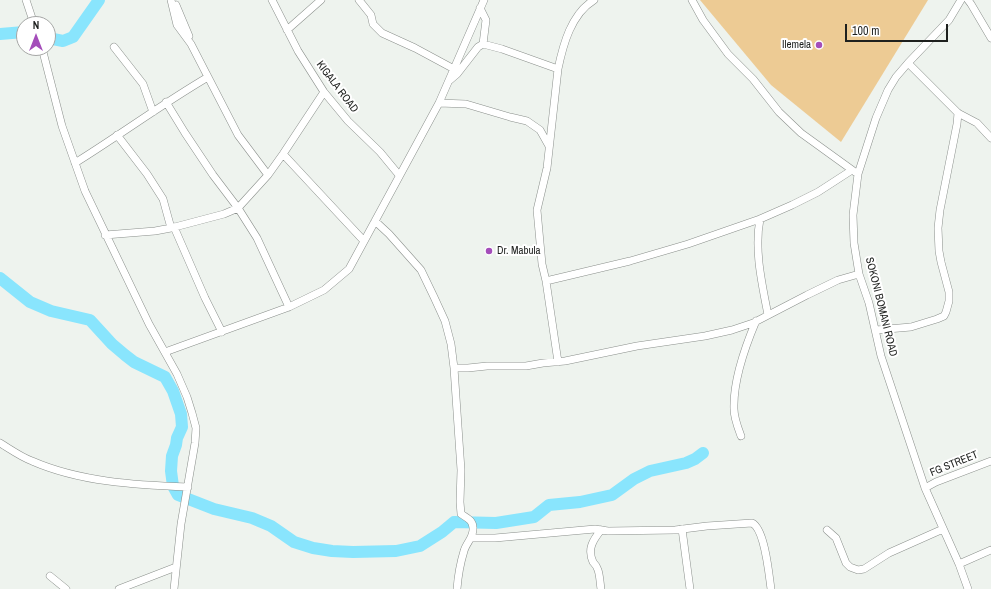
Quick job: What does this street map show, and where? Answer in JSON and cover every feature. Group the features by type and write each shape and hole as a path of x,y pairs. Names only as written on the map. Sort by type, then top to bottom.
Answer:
{"street":[{"path":"26,0 31,16"},
{"path":"173,0 208,77 238,135 268,175"},
{"name":"KIGALA ROAD","path":"272,0 298,51 324,92 348,121 380,152 399,175"},
{"path":"287,30 321,0"},
{"path":"359,0 371,15 373,24 382,33 415,48 454,69"},
{"path":"558,362 546,281 542,264 537,210 547,168 558,69 566,40 572,27 580,12 594,0"},
{"path":"546,281 634,260 749,223 792,205 855,172 801,133 779,112 753,79 728,54 703,20 692,0"},
{"name":"SOKONI BOMANI ROAD","path":"961,0 949,20 908,63 892,84 879,111 855,172 853,215 854,243 859,274 876,330 881,356 925,488 968,589"},
{"path":"968,0 991,38"},
{"path":"165,352 289,308 324,290 349,269 439,104 482,2"},
{"path":"448,82 457,74 482,44 486,20 482,2"},
{"path":"482,44 495,46 558,69"},
{"path":"114,47 143,84 153,112"},
{"path":"44,56 62,126 85,191 149,324 177,374 187,397 196,428 174,589"},
{"path":"908,63 958,113 977,123 991,138"},
{"path":"75,163 166,102 208,77"},
{"path":"105,235 172,227 224,214 238,208 268,175 324,92"},
{"path":"166,102 213,175 238,208 257,238 289,308"},
{"path":"439,104 466,104 527,121 540,130 550,147"},
{"path":"876,330 911,327 944,316 946,312 949,301 949,292 941,262 938,228 958,113"},
{"path":"117,135 147,174 163,199 172,227 222,332"},
{"path":"283,154 364,241"},
{"path":"760,219 758,231 761,280 768,315"},
{"path":"375,221 389,234 421,270 445,321 451,344 461,470 461,514 472,523 473,533 464,550 458,572 456,589"},
{"path":"749,223 758,231"},
{"path":"454,368 526,366 558,362 637,346 705,336 732,330 756,321 838,280 859,274"},
{"path":"741,436 734,410 735,388 750,336 756,321"},
{"path":"0,443 31,461 68,473 124,483 188,487"},
{"name":"FG STREET","path":"925,488 936,482 991,461"},
{"path":"471,538 495,538 595,529 682,529 731,523 752,523 757,527 767,556 771,589"},
{"path":"682,529 690,589"},
{"path":"827,530 836,538 846,563 850,567 858,570 864,569 888,553 943,529"},
{"path":"601,530 591,545 590,553 598,568 601,589"},
{"path":"958,564 991,550"},
{"path":"119,589 176,567"},
{"path":"50,576 66,589"}],"shaded area":[{"name":"Ilemela","path":"700,0 928,0 841,142 771,85"}],"waterway":[{"path":"56,40 63,41 73,37 99,0"},
{"path":"0,34 16,33"},
{"path":"0,278 30,302 51,311 90,320 112,344 134,362 165,377 173,391 181,414 182,427 172,456 171,471 173,486 178,495 214,509 252,518 271,526 294,542 313,548 353,552 396,551 420,546 442,532 454,522 496,523 534,517 549,505 580,502 612,495 634,479 650,471 686,463 703,453"}],"place":[{"name":"Ilemela","path":"819,45"},
{"name":"Dr. Mabula","path":"489,251"}]}
